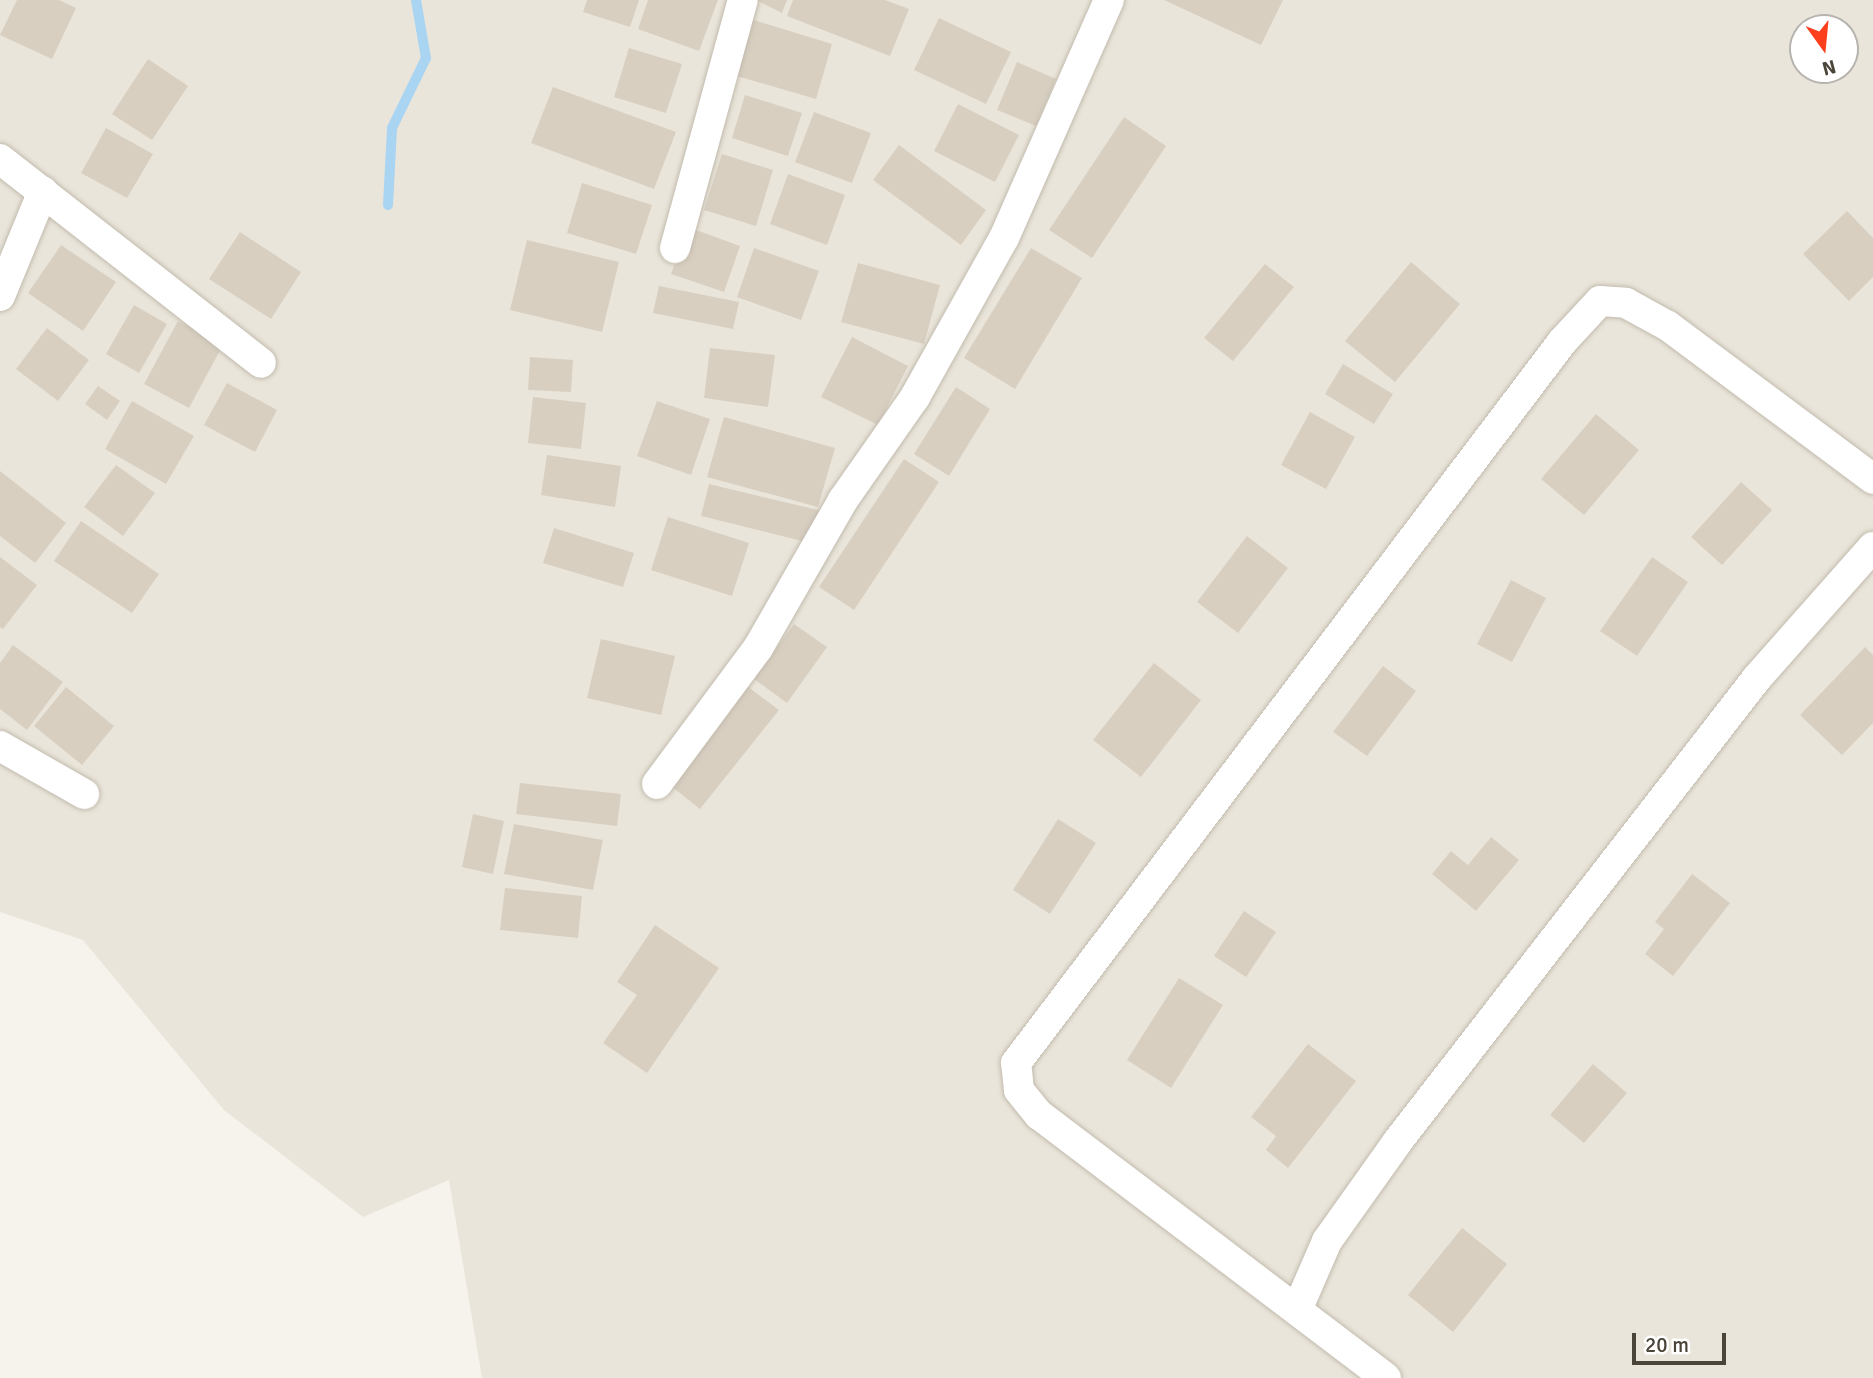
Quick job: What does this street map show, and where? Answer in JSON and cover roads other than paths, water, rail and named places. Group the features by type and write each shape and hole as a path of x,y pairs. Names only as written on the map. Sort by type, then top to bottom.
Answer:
{"street":[{"path":"676,248 743,0"},
{"path":"657,783 758,648 843,500 915,397 1004,238 1109,0"},
{"path":"0,159 261,363"},
{"path":"0,296 43,191"},
{"path":"1386,1378 1039,1115 1019,1090 1016,1063 1562,342 1600,300 1626,303 1668,326 1873,479"},
{"path":"1297,1310 1327,1241 1398,1141 1757,678 1873,547"},
{"path":"0,746 84,794"}],"waterway":[{"path":"388,205 392,128 426,58 416,0"}]}
